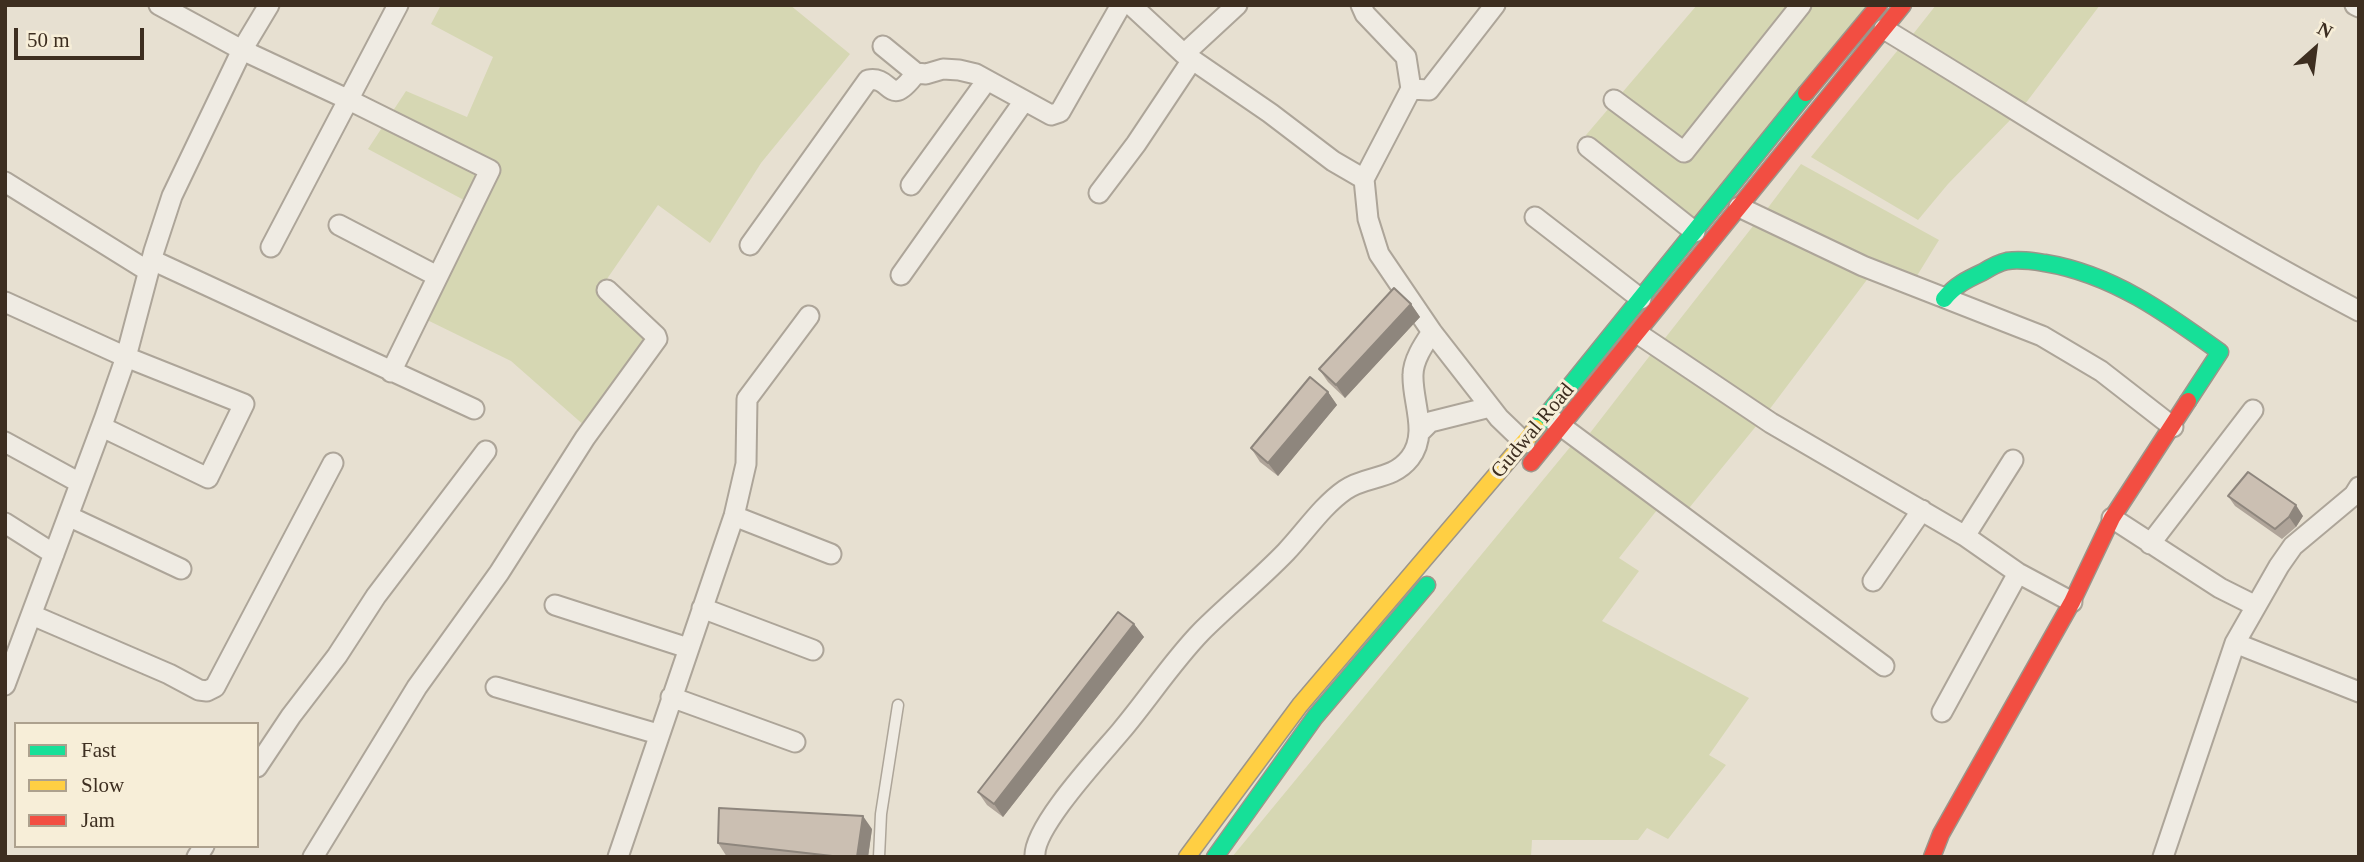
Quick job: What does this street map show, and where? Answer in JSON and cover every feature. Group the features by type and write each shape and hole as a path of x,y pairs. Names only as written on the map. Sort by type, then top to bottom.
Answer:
{"main road":[{"name":"Gudwal Road","path":"1518,478 1641,299 1879,5"},
{"name":"Gudwal Road","path":"1187,857 1300,705 1525,443 1555,421 1640,335 1739,207 1903,5"},
{"path":"1932,857 1941,834 2072,602 2112,518 2220,352 2161,310 2092,273 2062,264 2006,261 1962,281 1952,288 1944,299"},
{"path":"1215,857 1315,717 1438,572"}],"street":[{"path":"159,5 242,50 490,170 391,372"},
{"path":"5,685 102,427 172,196 242,50 268,5"},
{"path":"271,247 398,5"},
{"path":"883,46 916,73 959,69 976,74 1051,115 1060,112 1121,5"},
{"path":"1131,5 1188,57 1270,113 1333,161 1364,179"},
{"path":"1100,193 1136,145 1188,57 1237,5"},
{"path":"1361,5 1365,14 1406,57 1411,89 1364,179 1368,219 1379,254 1432,332 1490,407 1525,443"},
{"path":"1411,89 1429,90 1496,5"},
{"path":"1614,100 1684,152 1801,5"},
{"path":"1884,29 2070,145 2271,265 2359,311"},
{"path":"750,245 869,80 878,80 898,91 906,87 916,73"},
{"path":"911,185 987,80"},
{"path":"901,275 1024,101"},
{"path":"1588,147 1695,232"},
{"path":"5,182 150,266 474,409"},
{"path":"1739,207 1863,266 2042,336 2101,371 2173,426"},
{"path":"1535,217 1641,299"},
{"path":"339,225 437,276"},
{"path":"313,857 417,687 499,573 585,438 657,339 607,290"},
{"path":"5,302 125,357 244,404 208,478 102,427"},
{"path":"618,857 734,516 746,464 747,399 808,316"},
{"path":"1035,857 1039,835 1068,794 1199,634 1287,551 1301,532 1345,490 1361,482 1395,472 1410,458 1417,445 1419,433 1413,373 1419,355 1432,332"},
{"path":"1640,335 1771,423 1965,536 2018,573 2072,602"},
{"path":"1419,433 1430,422 1490,407"},
{"path":"2150,544 2253,410"},
{"path":"1555,421 1884,666"},
{"path":"5,442 80,483"},
{"path":"259,764 291,716 337,656 376,596 486,451"},
{"path":"1965,536 2013,460"},
{"path":"32,615 169,674 199,690 206,691 215,687 333,463"},
{"path":"2163,857 2235,643 2293,546 2354,495 2359,487"},
{"path":"1873,581 1922,510"},
{"path":"68,516 181,569"},
{"path":"734,516 831,554"},
{"path":"2112,518 2220,588 2256,606"},
{"path":"5,523 54,554"},
{"path":"1942,712 2018,573"},
{"path":"555,605 688,648"},
{"path":"702,608 813,650"},
{"path":"2235,643 2359,692"},
{"path":"496,687 658,734"},
{"path":"671,698 795,741"}],"lane":[{"path":"879,857 881,814 898,705"}],"green space":[{"path":"441,5 790,5 850,54 761,163 710,243 658,205 600,289 648,338 586,427 511,361 421,317 477,207 368,149 406,91 467,117 493,57 431,24"},
{"path":"1697,5 1869,5 1693,221 1684,218 1586,135"},
{"path":"1936,5 2100,5 2022,108 1910,38"},
{"path":"1902,45 2017,113 1948,184 1918,220 1811,157"},
{"path":"1801,164 1939,240 1915,279 1764,213"},
{"path":"1757,221 1869,277 1766,414 1662,342"},
{"path":"1655,349 1757,425 1685,513 1590,433"},
{"path":"1571,446 1661,505 1619,558 1639,571 1602,621 1749,698 1709,755 1726,765 1668,839 1647,828 1638,840 1532,840 1531,857 1232,857"}],"building":[{"path":"1394,288 1411,304 1336,385 1319,369"},
{"path":"1310,377 1328,392 1268,463 1251,448"},
{"path":"2248,472 2296,505 2289,517 2275,529 2228,496"},
{"path":"1118,612 1134,624 994,804 978,792"},
{"path":"719,808 863,816 857,857 718,843"}],"traffic: fast":[{"path":"1536,428 1806,93"},
{"path":"1944,299 1962,283 2007,261 2045,263 2093,276 2159,310 2220,352 2188,401"},
{"path":"1215,857 1315,717 1427,585"}],"traffic: slow":[{"path":"1187,857 1300,705 1536,428"}],"traffic: jam":[{"path":"1806,93 1879,5"},
{"path":"1531,463 1903,5"},
{"path":"1932,857 1941,834 2072,602 2112,518 2188,401"}]}
